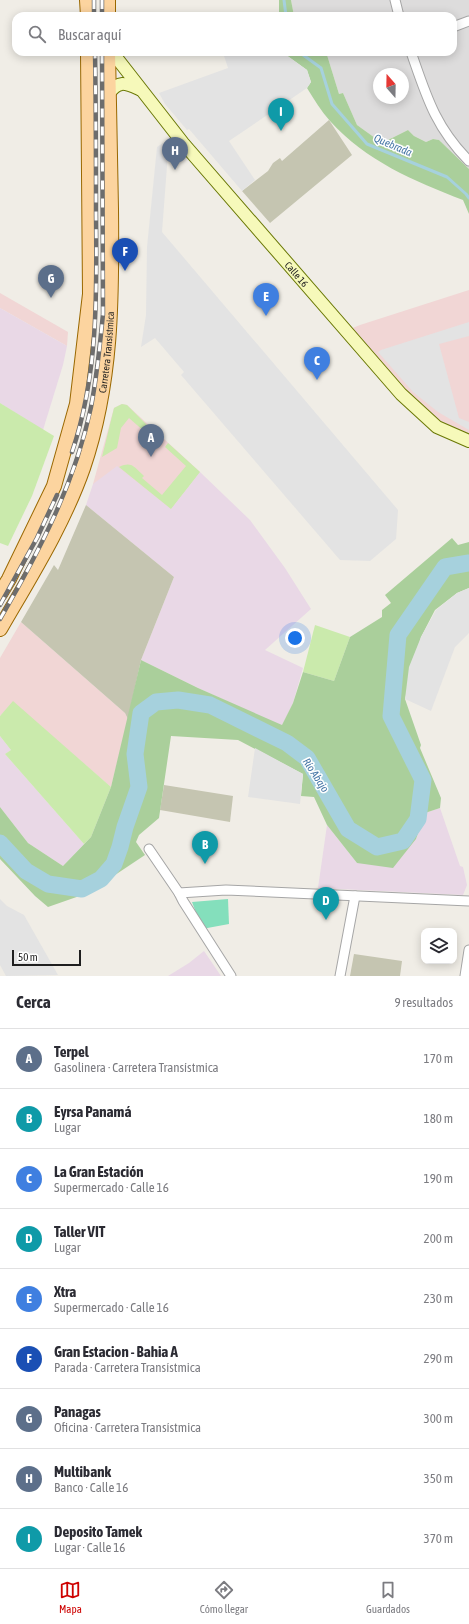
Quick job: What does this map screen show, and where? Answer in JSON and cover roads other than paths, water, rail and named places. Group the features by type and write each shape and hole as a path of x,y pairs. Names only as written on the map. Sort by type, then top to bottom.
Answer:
{"main road":[{"path":"88,0 88,12"},
{"path":"108,0 108,12"},
{"path":"0,594 9,579 54,486 77,404 90,294 88,56"},
{"name":"Carretera Transístmica","path":"0,629 40,560 75,488 94,429 104,383 109,340 112,286 108,56"},
{"name":"Calle 16","path":"115,56 183,144 401,394 437,427 469,441"},
{"path":"109,93 113,88 121,83 139,88"}],"street":[{"path":"395,0 398,12"},
{"path":"457,26 469,21"},
{"path":"412,56 436,119 447,136 469,161"},
{"path":"149,849 179,893 231,976"},
{"path":"179,893 226,890 469,902"},
{"path":"340,976 354,896"},
{"path":"465,976 469,950"}],"waterway":[{"name":"Quebrada","path":"284,0 286,12"},
{"name":"Quebrada","path":"304,56 321,68 332,104 367,144 447,177 469,198"},
{"name":"Río Abajo","path":"0,843 26,871 48,884 82,889 101,879 114,864 139,787 135,754 141,713 156,702 178,700 210,705 287,743 307,758 348,829 377,847 403,841 418,819 423,780 391,716 398,635 445,567 469,563"}],"railway":[{"path":"94,0 94,12"},
{"path":"102,0 102,12"},
{"path":"72,452 81,423 87,394 96,305 95,56"},
{"path":"0,619 42,543 54,516 76,463 91,407 103,314 102,56"},
{"path":"0,605 37,538 57,495"}],"place":[{"name":"Deposito Tamek","path":"281,131"},
{"name":"Multibank","path":"175,170"},
{"name":"Gran Estacion - Bahia A","path":"125,271"},
{"name":"Panagas","path":"51,298"},
{"name":"Xtra","path":"266,316"},
{"name":"La Gran Estación","path":"317,380"},
{"name":"Terpel","path":"151,457"},
{"name":"Eyrsa Panamá","path":"205,864"},
{"name":"Taller VIT","path":"326,920"}]}
